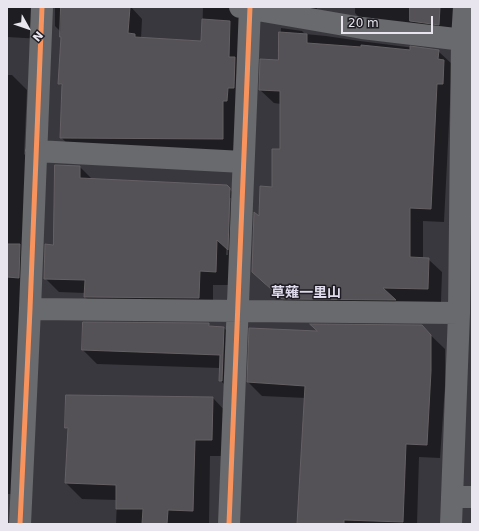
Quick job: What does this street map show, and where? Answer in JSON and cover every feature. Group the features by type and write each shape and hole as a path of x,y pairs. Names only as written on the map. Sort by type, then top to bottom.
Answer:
{"street":[{"path":"20,524 42,7"},
{"path":"451,524 462,497 464,373 459,313 467,41 464,7"},
{"path":"229,524 243,162 246,8 362,28 467,41"},
{"path":"36,151 243,162"},
{"path":"30,309 459,313"}],"building":[{"path":"61,7 130,7 128,33 135,34 135,37 201,41 202,19 230,21 229,57 235,57 234,88 228,88 227,101 223,101 223,139 60,138 62,84 58,84"},
{"path":"410,7 440,7 439,25 410,21"},
{"path":"279,32 307,34 307,43 361,47 361,45 410,50 410,46 439,50 438,59 444,60 443,84 437,84 431,209 410,208 410,257 429,258 428,289 383,288 396,300 282,299 252,272 254,212 259,216 260,186 272,187 272,149 280,149 280,91 259,90 260,59 278,60"},
{"path":"55,165 80,166 80,178 227,185 230,188 228,250 217,240 216,272 200,271 199,298 84,297 85,280 44,279 45,244 53,245"},
{"path":"7,244 20,244 19,278 7,277"},
{"path":"83,322 209,323 209,326 224,327 222,381 219,381 220,355 82,350"},
{"path":"310,324 422,325 431,335 431,371 427,445 406,444 403,522 344,520 344,524 297,524 305,386 247,382 249,328 317,331"},
{"path":"66,395 213,397 212,440 195,440 193,511 168,510 167,524 142,524 143,509 116,509 116,485 65,483 68,428 65,428"}],"cycle path":[{"path":"20,524 42,7"},
{"path":"229,524 250,7"}],"district":[{"name":"草薙一里山","path":"306,293"}]}
